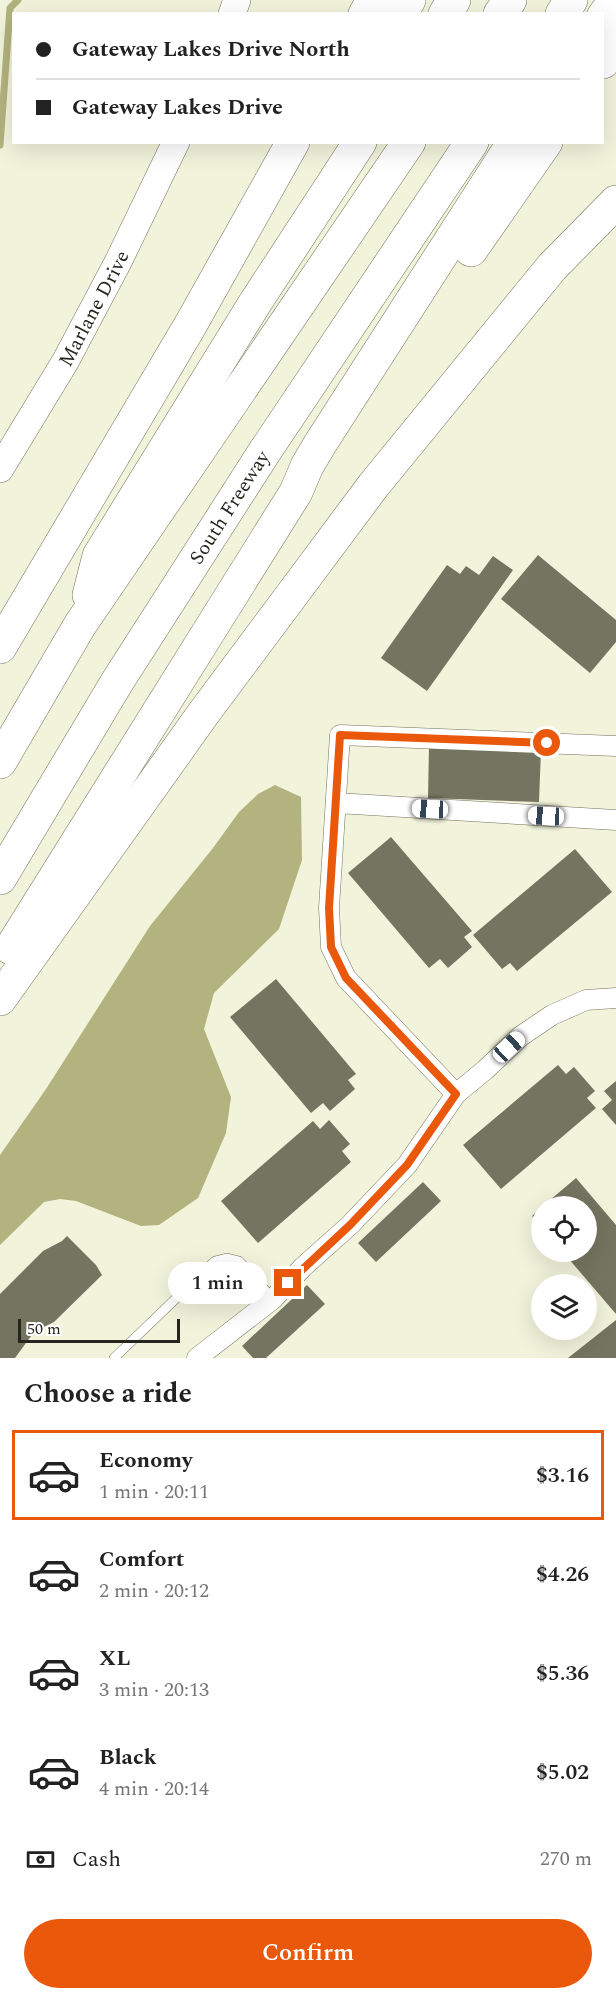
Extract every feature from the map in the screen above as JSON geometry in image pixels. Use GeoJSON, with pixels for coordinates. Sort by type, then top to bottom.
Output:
{"type":"FeatureCollection","features":[{"type":"Feature","properties":{"kind":"highway"},"geometry":{"type":"LineString","coordinates":[[604,16],[615,0]]}},
{"type":"Feature","properties":{"kind":"highway"},"geometry":{"type":"LineString","coordinates":[[604,61],[616,43]]}},
{"type":"Feature","properties":{"kind":"highway"},"geometry":{"type":"LineString","coordinates":[[0,647],[191,324],[292,144]]}},
{"type":"Feature","properties":{"kind":"highway"},"geometry":{"type":"LineString","coordinates":[[191,324],[313,144]]}},
{"type":"Feature","properties":{"kind":"highway"},"geometry":{"type":"LineString","coordinates":[[80,625],[99,556],[255,303],[359,144]]}},
{"type":"Feature","properties":{"kind":"highway"},"geometry":{"type":"LineString","coordinates":[[0,762],[80,625],[408,144]]}},
{"type":"Feature","properties":{"kind":"highway","name":"South Freeway"},"geometry":{"type":"LineString","coordinates":[[0,878],[117,682],[232,501],[471,144]]}},
{"type":"Feature","properties":{"kind":"highway"},"geometry":{"type":"LineString","coordinates":[[0,974],[15,942],[296,492],[320,444],[513,144]]}},
{"type":"Feature","properties":{"kind":"highway"},"geometry":{"type":"LineString","coordinates":[[296,492],[314,472],[545,144]]}},
{"type":"Feature","properties":{"kind":"highway"},"geometry":{"type":"LineString","coordinates":[[0,999],[203,714],[373,486],[552,267],[616,202]]}},
{"type":"Feature","properties":{"kind":"street","name":"Marlane Drive"},"geometry":{"type":"LineString","coordinates":[[0,469],[70,352],[118,261],[175,144]]}},
{"type":"Feature","properties":{"kind":"street"},"geometry":{"type":"LineString","coordinates":[[456,1094],[346,978],[331,947],[329,908],[340,735],[616,746]]}},
{"type":"Feature","properties":{"kind":"street"},"geometry":{"type":"LineString","coordinates":[[337,803],[616,820]]}},
{"type":"Feature","properties":{"kind":"street"},"geometry":{"type":"LineString","coordinates":[[197,1358],[273,1299],[303,1267],[350,1225],[407,1165],[456,1094],[521,1036],[552,1015],[586,1000],[616,998]]}},
{"type":"Feature","properties":{"kind":"lane"},"geometry":{"type":"LineString","coordinates":[[114,1358],[215,1261],[227,1258],[239,1261],[273,1299]]}},
{"type":"Feature","properties":{"kind":"shaded area"},"geometry":{"type":"Polygon","coordinates":[[[275,785],[301,797],[302,860],[279,929],[214,993],[204,1029],[231,1097],[226,1133],[198,1198],[159,1225],[141,1226],[76,1201],[60,1199],[44,1202],[0,1245],[0,1155],[46,1089],[150,926],[239,812],[258,794],[275,785]]]}},
{"type":"Feature","properties":{"kind":"building"},"geometry":{"type":"Polygon","coordinates":[[[538,555],[616,620],[616,642],[590,673],[501,599],[538,555]]]}},
{"type":"Feature","properties":{"kind":"building"},"geometry":{"type":"Polygon","coordinates":[[[493,556],[513,570],[427,691],[381,658],[447,565],[460,574],[466,566],[479,575],[493,556]]]}},
{"type":"Feature","properties":{"kind":"building"},"geometry":{"type":"Polygon","coordinates":[[[429,746],[541,750],[539,802],[428,798],[429,746]]]}},
{"type":"Feature","properties":{"kind":"building"},"geometry":{"type":"Polygon","coordinates":[[[391,837],[472,931],[464,937],[472,947],[448,968],[440,959],[429,968],[348,873],[391,837]]]}},
{"type":"Feature","properties":{"kind":"building"},"geometry":{"type":"Polygon","coordinates":[[[575,849],[612,892],[517,971],[510,963],[502,969],[473,935],[575,849]]]}},
{"type":"Feature","properties":{"kind":"building"},"geometry":{"type":"Polygon","coordinates":[[[276,979],[356,1074],[348,1080],[355,1089],[330,1111],[323,1103],[311,1113],[230,1017],[276,979]]]}},
{"type":"Feature","properties":{"kind":"building"},"geometry":{"type":"Polygon","coordinates":[[[558,1065],[566,1074],[574,1067],[595,1091],[587,1098],[596,1108],[501,1189],[463,1145],[558,1065]]]}},
{"type":"Feature","properties":{"kind":"building"},"geometry":{"type":"Polygon","coordinates":[[[616,1081],[616,1125],[602,1109],[612,1100],[604,1091],[616,1081]]]}},
{"type":"Feature","properties":{"kind":"building"},"geometry":{"type":"Polygon","coordinates":[[[329,1120],[350,1144],[342,1151],[351,1162],[258,1243],[221,1201],[313,1121],[320,1129],[329,1120]]]}},
{"type":"Feature","properties":{"kind":"building"},"geometry":{"type":"Polygon","coordinates":[[[576,1178],[591,1196],[555,1196],[576,1178]]]}},
{"type":"Feature","properties":{"kind":"building"},"geometry":{"type":"Polygon","coordinates":[[[423,1182],[441,1201],[376,1262],[358,1243],[423,1182]]]}},
{"type":"Feature","properties":{"kind":"building"},"geometry":{"type":"Polygon","coordinates":[[[597,1203],[616,1225],[616,1314],[597,1292],[597,1274],[582,1274],[571,1262],[597,1262],[597,1203]]]}},
{"type":"Feature","properties":{"kind":"building"},"geometry":{"type":"Polygon","coordinates":[[[67,1236],[96,1265],[102,1275],[54,1322],[34,1332],[15,1358],[0,1358],[0,1294],[43,1251],[67,1236]]]}},
{"type":"Feature","properties":{"kind":"building"},"geometry":{"type":"Polygon","coordinates":[[[307,1285],[325,1304],[266,1358],[253,1358],[242,1346],[307,1285]]]}},
{"type":"Feature","properties":{"kind":"building"},"geometry":{"type":"Polygon","coordinates":[[[616,1320],[616,1358],[568,1358],[591,1340],[597,1340],[597,1335],[616,1320]]]}},
{"type":"Feature","properties":{"kind":"waterway"},"geometry":{"type":"LineString","coordinates":[[0,145],[10,8],[18,0]]}},
{"type":"Feature","properties":{"kind":"route"},"geometry":{"type":"LineString","coordinates":[[288,1283],[350,1225],[407,1165],[456,1094],[346,978],[331,947],[329,908],[340,735],[547,743]]}}]}
